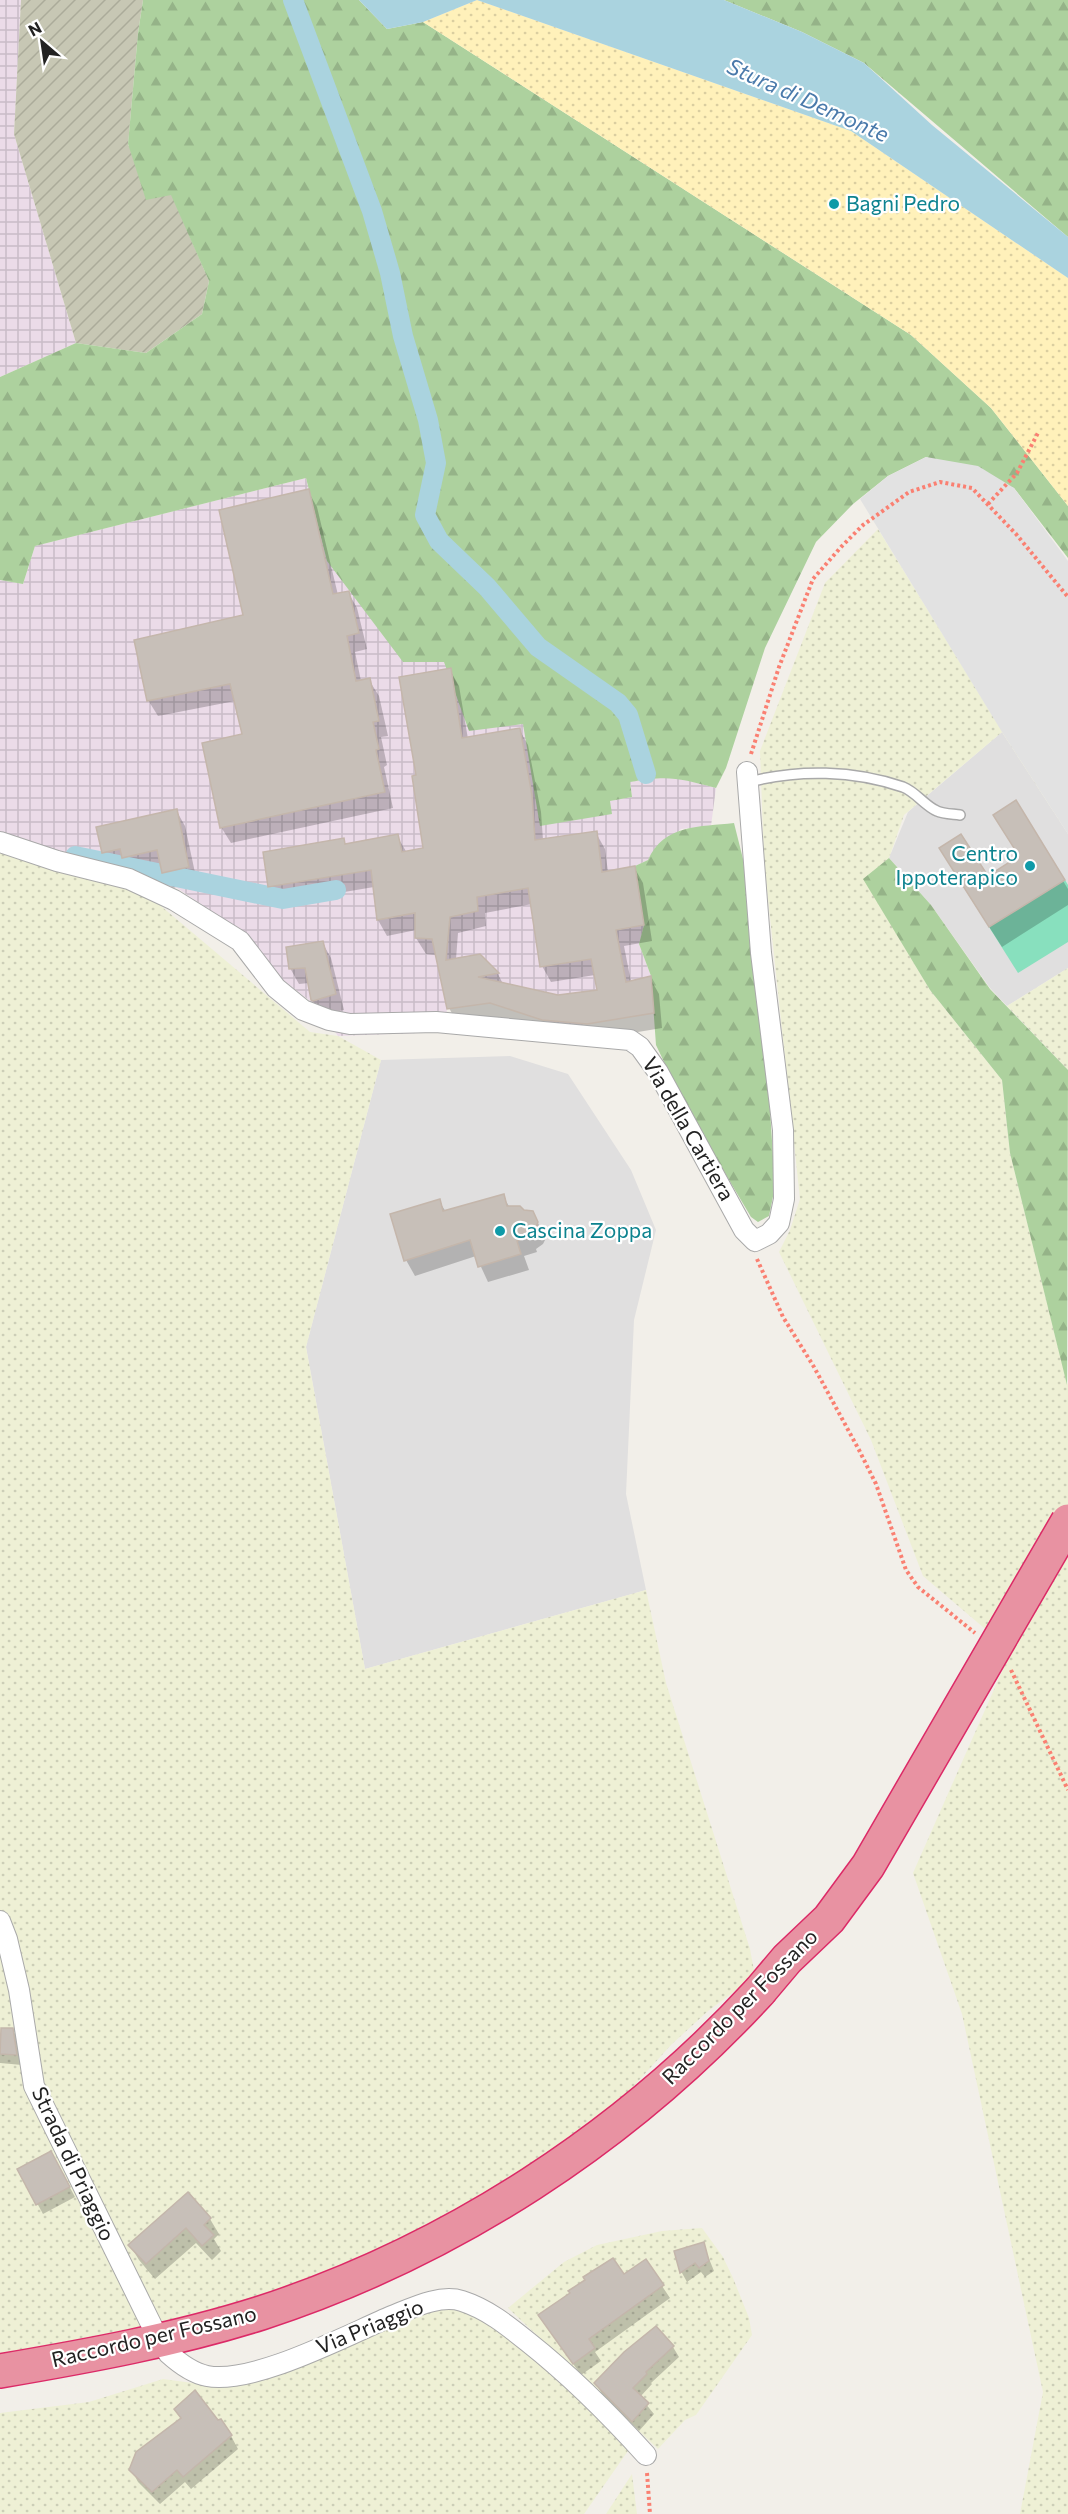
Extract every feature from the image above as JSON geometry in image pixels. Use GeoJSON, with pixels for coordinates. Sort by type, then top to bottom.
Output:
{"type":"FeatureCollection","features":[{"type":"Feature","properties":{"kind":"highway","name":"Raccordo per Fossano"},"geometry":{"type":"LineString","coordinates":[[0,2371],[148,2343],[224,2324],[330,2288],[404,2255],[500,2203],[587,2145],[630,2113],[733,2020],[787,1959],[828,1919],[868,1866],[1068,1521]]}},
{"type":"Feature","properties":{"kind":"street"},"geometry":{"type":"LineString","coordinates":[[748,778],[761,953],[783,1130],[784,1199],[779,1222],[769,1234],[755,1241]]}},
{"type":"Feature","properties":{"kind":"street","name":"Via della Cartiera"},"geometry":{"type":"LineString","coordinates":[[0,842],[57,861],[129,879],[174,900],[240,940],[276,988],[303,1010],[328,1020],[350,1024],[436,1022],[630,1040],[640,1047],[658,1072],[681,1110],[744,1230],[755,1241]]}},
{"type":"Feature","properties":{"kind":"street","name":"Strada di Priaggio"},"geometry":{"type":"LineString","coordinates":[[0,1921],[7,1939],[19,1990],[34,2086],[154,2330]]}},
{"type":"Feature","properties":{"kind":"street","name":"Via Priaggio"},"geometry":{"type":"LineString","coordinates":[[168,2353],[187,2368],[207,2376],[229,2376],[265,2370],[404,2311],[433,2301],[459,2300],[490,2313],[557,2365],[601,2406],[646,2455]]}},
{"type":"Feature","properties":{"kind":"lane"},"geometry":{"type":"LineString","coordinates":[[748,778],[815,772],[857,776],[905,788],[937,811],[960,815]]}},
{"type":"Feature","properties":{"kind":"path"},"geometry":{"type":"LineString","coordinates":[[988,504],[1017,473],[1039,431]]}},
{"type":"Feature","properties":{"kind":"path"},"geometry":{"type":"LineString","coordinates":[[748,778],[753,742],[813,579],[863,525],[909,492],[940,482],[972,488],[1016,534],[1068,597]]}},
{"type":"Feature","properties":{"kind":"path"},"geometry":{"type":"LineString","coordinates":[[755,1241],[757,1260],[783,1317],[814,1366],[876,1484],[906,1570],[918,1587],[976,1634]]}},
{"type":"Feature","properties":{"kind":"path"},"geometry":{"type":"LineString","coordinates":[[1009,1666],[1068,1790]]}},
{"type":"Feature","properties":{"kind":"path"},"geometry":{"type":"LineString","coordinates":[[646,2455],[650,2514]]}},
{"type":"Feature","properties":{"kind":"shaded area"},"geometry":{"type":"Polygon","coordinates":[[[0,0],[21,0],[14,134],[76,343],[0,377],[0,0]]]}},
{"type":"Feature","properties":{"kind":"shaded area"},"geometry":{"type":"Polygon","coordinates":[[[21,0],[143,0],[128,145],[172,195],[209,281],[202,314],[146,353],[76,343],[14,134],[21,0]]]}},
{"type":"Feature","properties":{"kind":"shaded area"},"geometry":{"type":"Polygon","coordinates":[[[926,457],[978,466],[1014,488],[1068,561],[1068,834],[1002,732],[860,499],[888,476],[926,457]]]}},
{"type":"Feature","properties":{"kind":"shaded area"},"geometry":{"type":"Polygon","coordinates":[[[306,478],[327,561],[444,662],[523,723],[611,814],[609,801],[632,797],[630,782],[676,777],[716,788],[711,826],[681,829],[648,860],[635,866],[644,925],[639,944],[651,976],[654,1013],[566,1027],[490,1003],[447,1009],[445,1032],[338,1036],[319,1008],[252,956],[230,924],[177,888],[0,846],[0,580],[23,584],[35,546],[306,478]]]}},
{"type":"Feature","properties":{"kind":"shaded area"},"geometry":{"type":"Polygon","coordinates":[[[878,529],[1068,834],[1002,732],[904,815],[889,858],[864,879],[930,990],[1002,1080],[1010,1153],[1068,1383],[1068,2514],[1020,2514],[1043,2392],[962,2014],[913,1873],[1011,1651],[923,1576],[871,1440],[779,1252],[790,1230],[800,1199],[764,861],[760,751],[825,583],[878,529]]]}},
{"type":"Feature","properties":{"kind":"shaded area"},"geometry":{"type":"Polygon","coordinates":[[[1002,732],[1068,834],[1068,968],[1007,1006],[990,988],[931,905],[889,858],[908,812],[1002,732]]]}},
{"type":"Feature","properties":{"kind":"shaded area"},"geometry":{"type":"Polygon","coordinates":[[[0,852],[129,879],[310,1032],[338,1036],[381,1060],[306,1347],[365,1669],[646,1590],[666,1683],[750,1949],[755,1976],[708,2011],[671,2045],[621,2100],[554,2151],[476,2201],[402,2240],[324,2275],[235,2306],[112,2337],[0,2355],[0,852]]]}},
{"type":"Feature","properties":{"kind":"shaded area"},"geometry":{"type":"Polygon","coordinates":[[[1068,968],[1068,1070],[1007,1006],[1068,968]]]}},
{"type":"Feature","properties":{"kind":"shaded area"},"geometry":{"type":"Polygon","coordinates":[[[510,1056],[568,1074],[631,1170],[656,1230],[634,1320],[626,1494],[646,1590],[365,1669],[306,1347],[381,1060],[510,1056]]]}},
{"type":"Feature","properties":{"kind":"shaded area"},"geometry":{"type":"Polygon","coordinates":[[[702,2228],[723,2257],[733,2278],[749,2318],[752,2335],[696,2415],[685,2420],[658,2449],[508,2308],[564,2262],[597,2245],[662,2231],[702,2228]]]}},
{"type":"Feature","properties":{"kind":"shaded area"},"geometry":{"type":"Polygon","coordinates":[[[429,2308],[467,2310],[542,2359],[630,2448],[584,2514],[0,2514],[0,2413],[89,2402],[163,2379],[200,2384],[429,2308]]]}},
{"type":"Feature","properties":{"kind":"shaded area"},"geometry":{"type":"Polygon","coordinates":[[[632,2474],[637,2514],[606,2514],[632,2474]]]}},
{"type":"Feature","properties":{"kind":"green space"},"geometry":{"type":"Polygon","coordinates":[[[143,0],[359,0],[387,29],[423,22],[911,335],[991,408],[1068,506],[1068,558],[1014,488],[926,457],[888,476],[853,504],[816,542],[765,648],[726,768],[716,788],[673,779],[630,782],[632,797],[610,801],[612,814],[540,826],[523,724],[469,731],[444,662],[403,662],[327,561],[306,478],[35,546],[23,584],[0,580],[0,377],[76,343],[146,353],[202,314],[209,281],[171,195],[146,200],[128,144],[143,0]]]}},
{"type":"Feature","properties":{"kind":"green space"},"geometry":{"type":"Polygon","coordinates":[[[724,0],[1068,0],[1068,237],[864,63],[802,32],[724,0]]]}},
{"type":"Feature","properties":{"kind":"green space"},"geometry":{"type":"Polygon","coordinates":[[[734,823],[743,859],[767,1064],[775,1187],[769,1216],[758,1222],[751,1217],[684,1104],[656,1045],[651,976],[639,944],[644,925],[635,866],[648,860],[655,848],[673,834],[696,827],[734,823]]]}},
{"type":"Feature","properties":{"kind":"green space"},"geometry":{"type":"Polygon","coordinates":[[[889,858],[931,905],[990,989],[1068,1070],[1067,1385],[1010,1153],[1002,1080],[930,990],[863,879],[889,858]]]}},
{"type":"Feature","properties":{"kind":"green space"},"geometry":{"type":"Polygon","coordinates":[[[1065,880],[1068,885],[1068,942],[1018,973],[989,927],[1065,880]]]}},
{"type":"Feature","properties":{"kind":"sand","name":"Bagni Pedro"},"geometry":{"type":"Polygon","coordinates":[[[477,0],[851,131],[1068,278],[1068,506],[991,408],[911,335],[423,22],[477,0]]]}},
{"type":"Feature","properties":{"kind":"water"},"geometry":{"type":"Polygon","coordinates":[[[359,0],[477,0],[423,22],[387,29],[359,0]]]}},
{"type":"Feature","properties":{"kind":"water","name":"Stura di Demonte"},"geometry":{"type":"Polygon","coordinates":[[[477,0],[724,0],[802,32],[864,63],[932,125],[1068,237],[1068,278],[851,131],[477,0]]]}},
{"type":"Feature","properties":{"kind":"building"},"geometry":{"type":"Polygon","coordinates":[[[309,489],[333,594],[349,591],[359,633],[347,636],[356,681],[370,678],[379,721],[373,722],[379,749],[376,750],[385,792],[220,828],[202,743],[242,734],[230,684],[147,701],[134,640],[243,615],[219,510],[309,489]]]}},
{"type":"Feature","properties":{"kind":"building"},"geometry":{"type":"Polygon","coordinates":[[[451,668],[462,738],[520,728],[532,795],[535,840],[597,831],[602,872],[635,866],[644,925],[616,930],[626,982],[651,976],[654,1013],[587,1024],[542,1020],[490,1003],[447,1009],[432,939],[415,938],[415,913],[377,920],[371,870],[268,887],[263,852],[344,838],[345,844],[398,834],[402,852],[423,848],[412,776],[416,775],[399,677],[451,668]],[[528,888],[477,897],[478,911],[450,917],[446,960],[480,954],[499,973],[478,977],[558,995],[597,990],[591,959],[540,967],[528,888]]]}},
{"type":"Feature","properties":{"kind":"building","name":"Centro Ippoterapico"},"geometry":{"type":"Polygon","coordinates":[[[1016,800],[1065,880],[989,927],[939,848],[961,834],[988,876],[1019,856],[993,815],[1016,800]]]}},
{"type":"Feature","properties":{"kind":"building"},"geometry":{"type":"Polygon","coordinates":[[[177,809],[189,867],[162,873],[157,850],[122,858],[120,849],[102,853],[96,827],[177,809]]]}},
{"type":"Feature","properties":{"kind":"building"},"geometry":{"type":"Polygon","coordinates":[[[323,941],[336,994],[313,1001],[305,968],[289,969],[286,947],[323,941]]]}},
{"type":"Feature","properties":{"kind":"building"},"geometry":{"type":"Polygon","coordinates":[[[504,1194],[507,1206],[520,1206],[524,1210],[533,1211],[538,1222],[535,1229],[528,1233],[529,1236],[517,1241],[521,1254],[478,1267],[470,1240],[404,1261],[390,1214],[440,1199],[443,1211],[504,1194]]]}},
{"type":"Feature","properties":{"kind":"building"},"geometry":{"type":"Polygon","coordinates":[[[1,2028],[13,2028],[17,2055],[0,2054],[1,2028]]]}},
{"type":"Feature","properties":{"kind":"building"},"geometry":{"type":"Polygon","coordinates":[[[51,2151],[70,2187],[36,2205],[17,2169],[51,2151]]]}},
{"type":"Feature","properties":{"kind":"building"},"geometry":{"type":"Polygon","coordinates":[[[188,2192],[211,2218],[204,2225],[214,2235],[202,2246],[186,2228],[146,2264],[128,2245],[188,2192]]]}},
{"type":"Feature","properties":{"kind":"building"},"geometry":{"type":"Polygon","coordinates":[[[704,2242],[709,2261],[699,2268],[695,2263],[680,2273],[674,2251],[704,2242]]]}},
{"type":"Feature","properties":{"kind":"building"},"geometry":{"type":"Polygon","coordinates":[[[613,2258],[624,2274],[646,2259],[664,2285],[589,2339],[595,2348],[573,2364],[538,2315],[570,2293],[568,2291],[585,2280],[583,2277],[613,2258]]]}},
{"type":"Feature","properties":{"kind":"building"},"geometry":{"type":"Polygon","coordinates":[[[656,2326],[674,2346],[646,2372],[647,2374],[633,2388],[649,2403],[632,2422],[594,2383],[624,2352],[656,2326]]]}},
{"type":"Feature","properties":{"kind":"building"},"geometry":{"type":"Polygon","coordinates":[[[195,2390],[232,2435],[183,2477],[177,2470],[152,2492],[129,2470],[136,2452],[181,2418],[174,2409],[195,2390]]]}},
{"type":"Feature","properties":{"kind":"waterway"},"geometry":{"type":"LineString","coordinates":[[293,0],[372,211],[390,273],[403,336],[428,420],[436,463],[425,515],[439,541],[487,587],[538,647],[618,703],[628,715],[646,774]]}},
{"type":"Feature","properties":{"kind":"waterway"},"geometry":{"type":"LineString","coordinates":[[75,856],[283,899],[336,890]]}},
{"type":"Feature","properties":{"kind":"place","name":"Bagni Pedro"},"geometry":{"type":"Point","coordinates":[834,204]}},
{"type":"Feature","properties":{"kind":"place","name":"Centro Ippoterapico"},"geometry":{"type":"Point","coordinates":[1030,866]}},
{"type":"Feature","properties":{"kind":"place","name":"Cascina Zoppa"},"geometry":{"type":"Point","coordinates":[500,1231]}}]}
